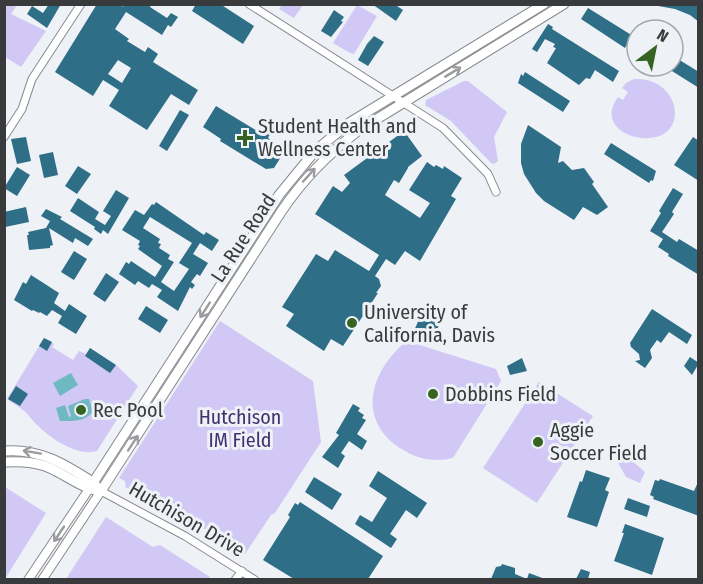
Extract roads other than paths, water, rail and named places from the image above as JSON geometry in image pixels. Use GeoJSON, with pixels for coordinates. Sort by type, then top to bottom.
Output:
{"type":"FeatureCollection","features":[{"type":"Feature","properties":{"kind":"main road","name":"La Rue Road"},"geometry":{"type":"LineString","coordinates":[[92,486],[290,180],[331,137],[349,123],[544,4]]}},
{"type":"Feature","properties":{"kind":"main road","name":"La Rue Road"},"geometry":{"type":"LineString","coordinates":[[101,491],[298,188],[312,171],[359,130],[564,4]]}},
{"type":"Feature","properties":{"kind":"main road","name":"Hutchison Drive"},"geometry":{"type":"LineString","coordinates":[[4,451],[25,451],[50,457],[101,491]]}},
{"type":"Feature","properties":{"kind":"main road","name":"Hutchison Drive"},"geometry":{"type":"LineString","coordinates":[[4,462],[20,461],[44,466],[92,486]]}},
{"type":"Feature","properties":{"kind":"street"},"geometry":{"type":"LineString","coordinates":[[4,137],[19,115],[32,79],[81,4]]}},
{"type":"Feature","properties":{"kind":"street"},"geometry":{"type":"LineString","coordinates":[[249,4],[448,132],[488,174],[496,192]]}},
{"type":"Feature","properties":{"kind":"street","name":"La Rue Road"},"geometry":{"type":"LineString","coordinates":[[28,579],[92,486]]}},
{"type":"Feature","properties":{"kind":"street","name":"La Rue Road"},"geometry":{"type":"LineString","coordinates":[[42,579],[101,491]]}},
{"type":"Feature","properties":{"kind":"street","name":"Hutchison Drive"},"geometry":{"type":"LineString","coordinates":[[101,491],[185,536],[255,579]]}},
{"type":"Feature","properties":{"kind":"street"},"geometry":{"type":"LineString","coordinates":[[235,579],[242,571]]}},
{"type":"Feature","properties":{"kind":"water"},"geometry":{"type":"Polygon","coordinates":[[[71,373],[78,385],[60,396],[53,383],[71,373]]]}},
{"type":"Feature","properties":{"kind":"water","name":"Rec Pool"},"geometry":{"type":"Polygon","coordinates":[[[89,399],[93,412],[82,419],[60,421],[56,408],[65,405],[69,417],[71,416],[68,406],[89,399]]]}},
{"type":"Feature","properties":{"kind":"place","name":"Student Health and Wellness Center"},"geometry":{"type":"Point","coordinates":[245,138]}},
{"type":"Feature","properties":{"kind":"place","name":"University of California, Davis"},"geometry":{"type":"Point","coordinates":[352,323]}},
{"type":"Feature","properties":{"kind":"place","name":"Dobbins Field"},"geometry":{"type":"Point","coordinates":[433,394]}},
{"type":"Feature","properties":{"kind":"place","name":"Rec Pool"},"geometry":{"type":"Point","coordinates":[81,410]}},
{"type":"Feature","properties":{"kind":"place","name":"Aggie Soccer Field"},"geometry":{"type":"Point","coordinates":[538,442]}},
{"type":"Feature","properties":{"kind":"park label","name":"Hutchison IM Field"},"geometry":{"type":"Point","coordinates":[240,428]}}]}
